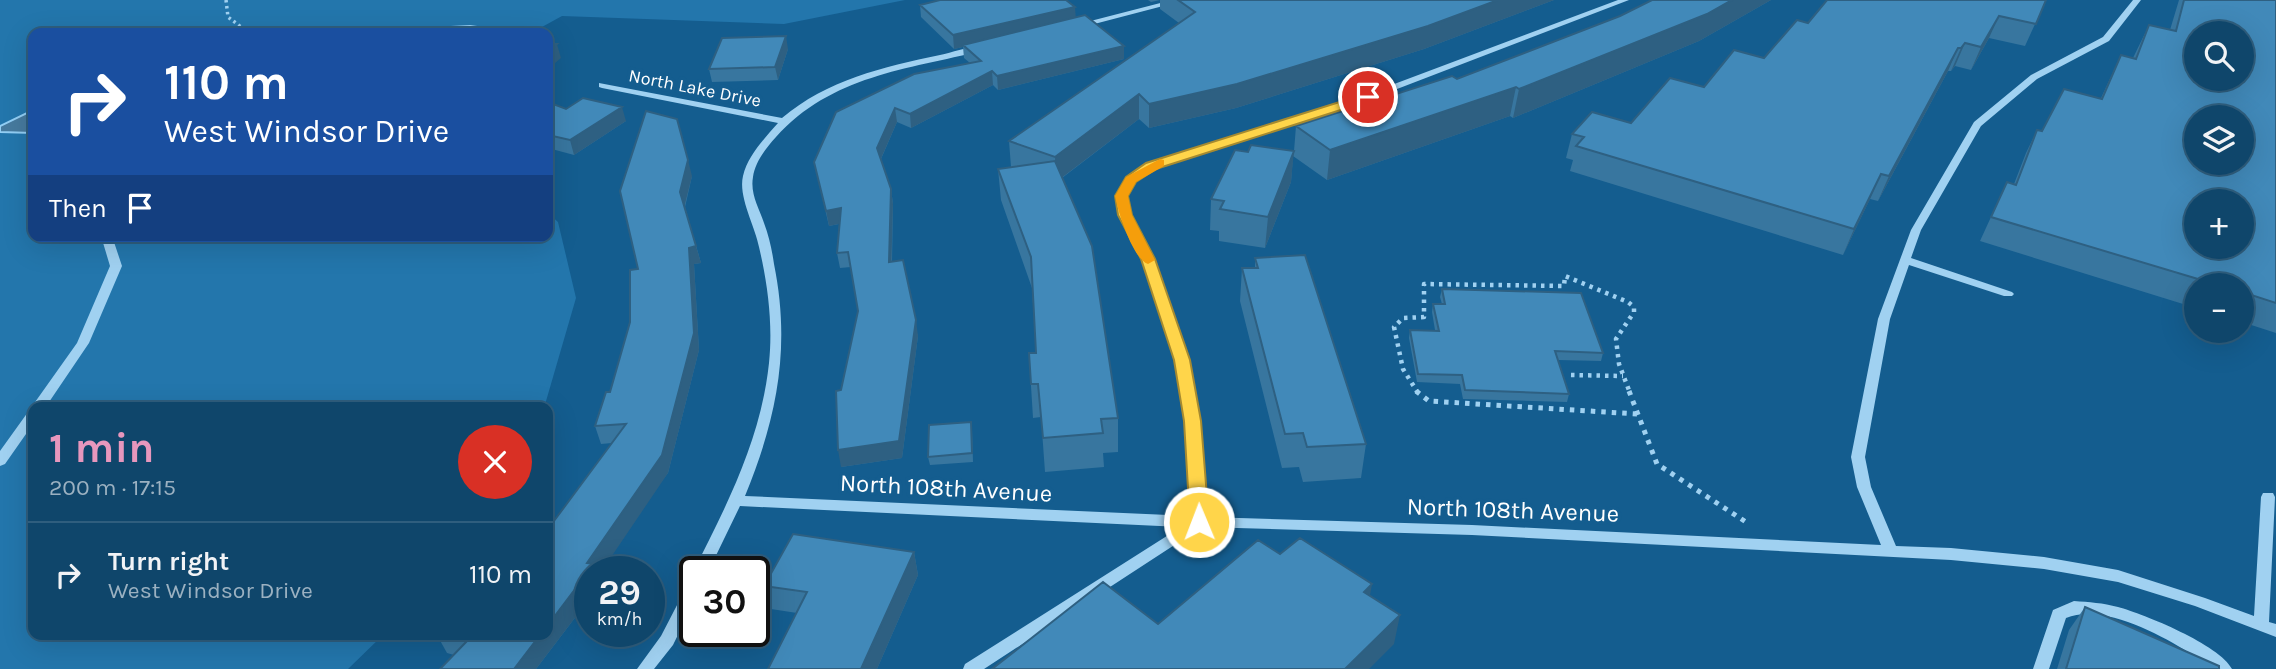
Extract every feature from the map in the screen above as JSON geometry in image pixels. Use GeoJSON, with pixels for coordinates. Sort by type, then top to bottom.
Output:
{"type":"FeatureCollection","features":[{"type":"Feature","properties":{"kind":"street"},"geometry":{"type":"LineString","coordinates":[[1072,27],[1182,0]]}},
{"type":"Feature","properties":{"kind":"street"},"geometry":{"type":"LineString","coordinates":[[971,669],[1199,522],[1193,421],[1182,360],[1148,259],[1125,215],[1121,196],[1130,180],[1161,162],[1368,97],[1625,0]]}},
{"type":"Feature","properties":{"kind":"street"},"geometry":{"type":"LineString","coordinates":[[1890,549],[1864,487],[1858,457],[1884,319],[1916,230],[1977,124],[2035,77],[2106,40],[2137,0]]}},
{"type":"Feature","properties":{"kind":"street"},"geometry":{"type":"LineString","coordinates":[[709,556],[737,501],[764,433],[775,362],[774,302],[762,232],[747,185],[755,156],[781,121],[842,83],[893,67],[992,46]]}},
{"type":"Feature","properties":{"kind":"street","name":"North Lake Drive"},"geometry":{"type":"LineString","coordinates":[[601,85],[781,121]]}},
{"type":"Feature","properties":{"kind":"street"},"geometry":{"type":"LineString","coordinates":[[42,402],[83,343],[116,266],[108,242]]}},
{"type":"Feature","properties":{"kind":"street"},"geometry":{"type":"LineString","coordinates":[[1905,260],[2008,294]]}},
{"type":"Feature","properties":{"kind":"street"},"geometry":{"type":"LineString","coordinates":[[0,461],[28,422]]}},
{"type":"Feature","properties":{"kind":"street"},"geometry":{"type":"LineString","coordinates":[[2267,497],[2269,628]]}},
{"type":"Feature","properties":{"kind":"street","name":"North 108th Avenue"},"geometry":{"type":"LineString","coordinates":[[737,501],[1890,549],[2021,560],[2118,576],[2269,628]]}},
{"type":"Feature","properties":{"kind":"street"},"geometry":{"type":"LineString","coordinates":[[2041,669],[2059,614],[2065,608],[2079,607],[2102,610],[2165,631],[2188,642],[2224,669]]}},
{"type":"Feature","properties":{"kind":"street"},"geometry":{"type":"LineString","coordinates":[[645,669],[667,640],[679,616]]}},
{"type":"Feature","properties":{"kind":"path"},"geometry":{"type":"LineString","coordinates":[[226,0],[226,16],[240,28]]}},
{"type":"Feature","properties":{"kind":"path"},"geometry":{"type":"LineString","coordinates":[[1637,414],[1429,401],[1411,388],[1405,377],[1395,327],[1403,318],[1424,317],[1423,284],[1432,282],[1564,286],[1565,276],[1634,307],[1634,312],[1616,340],[1623,376],[1657,464],[1747,522]]}},
{"type":"Feature","properties":{"kind":"path"},"geometry":{"type":"LineString","coordinates":[[1572,375],[1623,376]]}},
{"type":"Feature","properties":{"kind":"shaded area"},"geometry":{"type":"Polygon","coordinates":[[[0,0],[905,0],[784,24],[562,16],[540,28],[28,28],[28,242],[553,242],[553,218],[558,222],[576,298],[546,402],[28,402],[28,640],[378,640],[348,669],[0,669],[0,0]]]}},
{"type":"Feature","properties":{"kind":"shaded area"},"geometry":{"type":"Polygon","coordinates":[[[470,26],[484,28],[431,28],[470,26]]]}},
{"type":"Feature","properties":{"kind":"shaded area"},"geometry":{"type":"Polygon","coordinates":[[[28,112],[28,133],[0,132],[0,126],[28,112]]]}},
{"type":"Feature","properties":{"kind":"building"},"geometry":{"type":"Polygon","coordinates":[[[940,0],[1066,0],[1075,7],[953,35],[920,5],[940,0]]]}},
{"type":"Feature","properties":{"kind":"building"},"geometry":{"type":"Polygon","coordinates":[[[1178,0],[1498,0],[1428,26],[1237,84],[1149,104],[1139,94],[1055,157],[1009,141],[1195,12],[1178,0]]]}},
{"type":"Feature","properties":{"kind":"building"},"geometry":{"type":"Polygon","coordinates":[[[1652,0],[1732,0],[1707,14],[1519,89],[1516,87],[1330,150],[1296,126],[1452,76],[1457,79],[1620,16],[1652,0]]]}},
{"type":"Feature","properties":{"kind":"building"},"geometry":{"type":"Polygon","coordinates":[[[1827,0],[2046,0],[2036,24],[1999,16],[1981,47],[1965,43],[1958,48],[1889,176],[1881,174],[1854,229],[1576,146],[1584,137],[1572,134],[1592,112],[1631,123],[1670,78],[1704,87],[1734,50],[1764,58],[1797,20],[1808,23],[1827,0]]]}},
{"type":"Feature","properties":{"kind":"building"},"geometry":{"type":"Polygon","coordinates":[[[2184,0],[2276,0],[2276,303],[2254,296],[2254,273],[2184,275],[1991,217],[2007,182],[2016,185],[2037,130],[2042,131],[2064,89],[2102,99],[2121,55],[2136,59],[2149,25],[2176,31],[2184,0]]]}},
{"type":"Feature","properties":{"kind":"building"},"geometry":{"type":"Polygon","coordinates":[[[1085,15],[1124,46],[997,76],[992,71],[910,114],[895,108],[877,148],[891,189],[889,262],[903,260],[916,320],[899,441],[838,450],[836,391],[841,390],[858,311],[848,252],[837,253],[841,208],[826,211],[814,162],[836,112],[914,74],[981,61],[963,45],[1085,15]]]}},
{"type":"Feature","properties":{"kind":"building"},"geometry":{"type":"Polygon","coordinates":[[[786,36],[775,67],[709,69],[722,38],[786,36]]]}},
{"type":"Feature","properties":{"kind":"building"},"geometry":{"type":"Polygon","coordinates":[[[583,98],[622,107],[570,140],[553,136],[553,104],[566,109],[583,98]]]}},
{"type":"Feature","properties":{"kind":"building"},"geometry":{"type":"Polygon","coordinates":[[[646,111],[677,119],[688,160],[680,192],[696,246],[689,248],[694,333],[662,455],[592,556],[574,556],[574,591],[553,618],[553,522],[626,424],[595,426],[606,392],[610,392],[630,322],[630,270],[638,269],[620,191],[646,111]]]}},
{"type":"Feature","properties":{"kind":"building"},"geometry":{"type":"Polygon","coordinates":[[[1251,145],[1294,151],[1268,217],[1220,209],[1224,201],[1211,199],[1235,150],[1248,152],[1251,145]]]}},
{"type":"Feature","properties":{"kind":"building"},"geometry":{"type":"Polygon","coordinates":[[[1055,161],[1092,246],[1118,418],[1101,419],[1103,433],[1043,438],[1038,384],[1031,384],[1029,353],[1036,353],[1031,257],[998,169],[1055,161]]]}},
{"type":"Feature","properties":{"kind":"building"},"geometry":{"type":"Polygon","coordinates":[[[1305,255],[1366,444],[1307,447],[1303,433],[1285,434],[1242,268],[1258,268],[1255,258],[1305,255]]]}},
{"type":"Feature","properties":{"kind":"building"},"geometry":{"type":"Polygon","coordinates":[[[1442,289],[1581,293],[1603,353],[1555,351],[1569,394],[1465,390],[1462,375],[1418,374],[1410,330],[1439,331],[1433,304],[1445,304],[1442,289]]]}},
{"type":"Feature","properties":{"kind":"building"},"geometry":{"type":"Polygon","coordinates":[[[971,422],[972,453],[928,457],[929,425],[971,422]]]}},
{"type":"Feature","properties":{"kind":"building"},"geometry":{"type":"Polygon","coordinates":[[[793,534],[914,552],[861,669],[768,669],[807,592],[770,587],[770,575],[793,534]]]}},
{"type":"Feature","properties":{"kind":"building"},"geometry":{"type":"Polygon","coordinates":[[[1300,538],[1372,584],[1364,592],[1400,615],[1345,669],[992,669],[1103,582],[1158,624],[1258,540],[1280,554],[1300,538]]]}},
{"type":"Feature","properties":{"kind":"building"},"geometry":{"type":"Polygon","coordinates":[[[2085,607],[2219,666],[2219,669],[2066,669],[2085,607]]]}},
{"type":"Feature","properties":{"kind":"building"},"geometry":{"type":"Polygon","coordinates":[[[462,640],[536,640],[514,669],[440,669],[467,641],[462,640]]]}},
{"type":"Feature","properties":{"kind":"slow traffic"},"geometry":{"type":"LineString","coordinates":[[1148,260],[1125,215],[1121,196],[1130,180],[1160,163]]}},
{"type":"Feature","properties":{"kind":"route"},"geometry":{"type":"LineString","coordinates":[[1199,522],[1193,421],[1182,360],[1148,259],[1125,215],[1121,196],[1130,180],[1151,166],[1368,97]]}}]}
